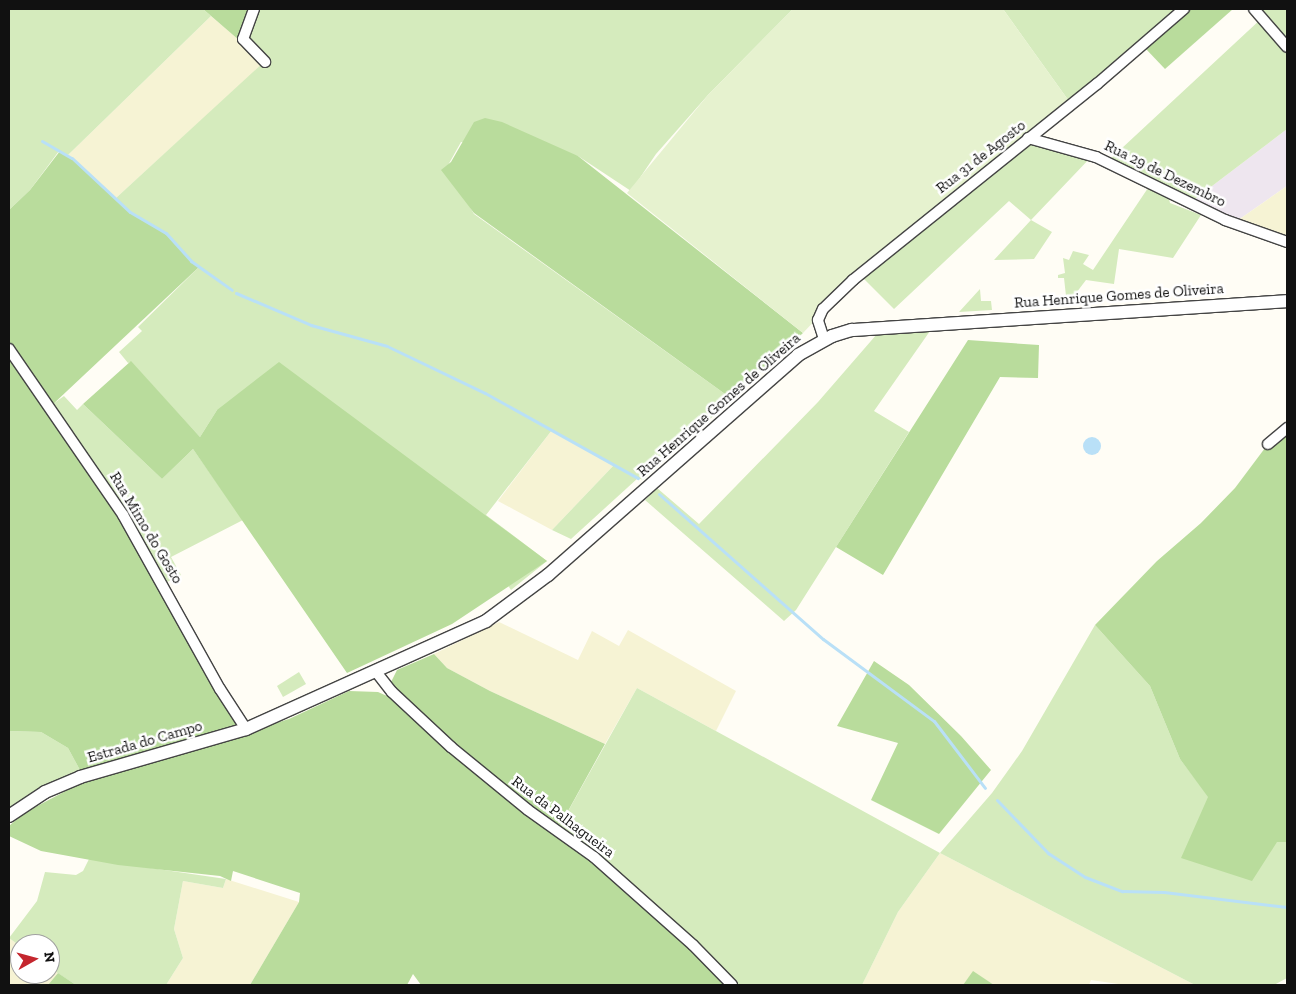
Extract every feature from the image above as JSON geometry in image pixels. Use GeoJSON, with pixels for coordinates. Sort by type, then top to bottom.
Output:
{"type":"FeatureCollection","features":[{"type":"Feature","properties":{"kind":"street"},"geometry":{"type":"LineString","coordinates":[[254,9],[243,39],[247,47],[265,62]]}},
{"type":"Feature","properties":{"kind":"street","name":"Rua 31 de Agosto"},"geometry":{"type":"LineString","coordinates":[[824,339],[818,320],[823,309],[859,275],[1184,9]]}},
{"type":"Feature","properties":{"kind":"street"},"geometry":{"type":"LineString","coordinates":[[1254,9],[1287,47]]}},
{"type":"Feature","properties":{"kind":"street","name":"Rua 29 de Dezembro"},"geometry":{"type":"LineString","coordinates":[[1028,138],[1096,157],[1225,220],[1287,242]]}},
{"type":"Feature","properties":{"kind":"street","name":"Rua Henrique Gomes de Oliveira"},"geometry":{"type":"LineString","coordinates":[[296,709],[486,621],[522,596],[783,368],[824,339],[859,330],[1287,301]]}},
{"type":"Feature","properties":{"kind":"street","name":"Rua Mimo do Gosto"},"geometry":{"type":"LineString","coordinates":[[9,349],[124,515],[220,689],[246,729]]}},
{"type":"Feature","properties":{"kind":"street"},"geometry":{"type":"LineString","coordinates":[[1268,444],[1287,428]]}},
{"type":"Feature","properties":{"kind":"street","name":"Rua da Palhagueira"},"geometry":{"type":"LineString","coordinates":[[377,673],[392,692],[451,747],[528,810],[594,857],[693,945],[732,985]]}},
{"type":"Feature","properties":{"kind":"street","name":"Estrada do Campo"},"geometry":{"type":"LineString","coordinates":[[9,816],[45,792],[80,778],[246,729],[296,709]]}},
{"type":"Feature","properties":{"kind":"shaded area"},"geometry":{"type":"Polygon","coordinates":[[[211,16],[265,62],[116,198],[68,155],[211,16]]]}},
{"type":"Feature","properties":{"kind":"shaded area"},"geometry":{"type":"Polygon","coordinates":[[[1287,129],[1287,186],[1234,223],[1191,202],[1287,129]]]}},
{"type":"Feature","properties":{"kind":"shaded area"},"geometry":{"type":"Polygon","coordinates":[[[1287,186],[1287,242],[1234,223],[1287,186]]]}},
{"type":"Feature","properties":{"kind":"shaded area"},"geometry":{"type":"Polygon","coordinates":[[[552,430],[614,465],[552,530],[498,501],[552,430]]]}},
{"type":"Feature","properties":{"kind":"shaded area"},"geometry":{"type":"Polygon","coordinates":[[[499,622],[578,660],[592,631],[619,646],[628,630],[736,691],[716,731],[637,688],[605,744],[490,691],[447,668],[434,654],[499,622]]]}},
{"type":"Feature","properties":{"kind":"shaded area"},"geometry":{"type":"Polygon","coordinates":[[[940,853],[1195,985],[1125,985],[1091,980],[1089,985],[994,985],[973,972],[963,985],[862,985],[898,912],[940,853]]]}},
{"type":"Feature","properties":{"kind":"shaded area"},"geometry":{"type":"Polygon","coordinates":[[[226,879],[299,902],[250,985],[166,985],[183,958],[174,929],[183,881],[223,888],[226,879]]]}},
{"type":"Feature","properties":{"kind":"shaded area"},"geometry":{"type":"Polygon","coordinates":[[[9,938],[10,984],[49,984],[9,985],[9,938]]]}},
{"type":"Feature","properties":{"kind":"green space"},"geometry":{"type":"Polygon","coordinates":[[[9,9],[203,9],[211,16],[68,155],[59,151],[30,190],[9,210],[9,9]]]}},
{"type":"Feature","properties":{"kind":"green space"},"geometry":{"type":"Polygon","coordinates":[[[203,9],[254,9],[244,32],[247,47],[203,9]]]}},
{"type":"Feature","properties":{"kind":"green space"},"geometry":{"type":"Polygon","coordinates":[[[254,9],[793,9],[708,95],[656,154],[631,191],[578,156],[461,142],[447,167],[474,214],[732,399],[643,480],[638,478],[571,539],[552,530],[614,465],[552,430],[486,515],[547,561],[511,590],[507,584],[217,410],[200,437],[131,362],[128,363],[119,352],[142,331],[138,327],[199,267],[166,233],[130,212],[116,198],[264,62],[243,39],[254,9]]]}},
{"type":"Feature","properties":{"kind":"green space"},"geometry":{"type":"Polygon","coordinates":[[[793,9],[1003,9],[1071,104],[853,280],[803,333],[627,193],[708,95],[793,9]]]}},
{"type":"Feature","properties":{"kind":"green space"},"geometry":{"type":"Polygon","coordinates":[[[1003,9],[1185,9],[1071,104],[1003,9]]]}},
{"type":"Feature","properties":{"kind":"green space"},"geometry":{"type":"Polygon","coordinates":[[[1191,9],[1233,9],[1165,69],[1145,48],[1191,9]]]}},
{"type":"Feature","properties":{"kind":"green space"},"geometry":{"type":"Polygon","coordinates":[[[1254,9],[1287,9],[1287,129],[1191,202],[1107,162],[1262,18],[1254,9]]]}},
{"type":"Feature","properties":{"kind":"green space"},"geometry":{"type":"Polygon","coordinates":[[[485,118],[502,122],[578,156],[803,333],[732,399],[474,213],[441,170],[451,162],[474,122],[485,118]]]}},
{"type":"Feature","properties":{"kind":"green space"},"geometry":{"type":"Polygon","coordinates":[[[1028,138],[1092,156],[1031,220],[1009,201],[894,309],[862,277],[1028,138]]]}},
{"type":"Feature","properties":{"kind":"green space"},"geometry":{"type":"Polygon","coordinates":[[[60,151],[72,158],[130,212],[166,233],[199,267],[50,407],[75,442],[245,725],[81,772],[68,748],[41,732],[9,731],[9,210],[30,190],[60,151]]]}},
{"type":"Feature","properties":{"kind":"green space"},"geometry":{"type":"Polygon","coordinates":[[[1148,188],[1169,199],[1170,203],[1201,215],[1173,258],[1119,249],[1114,284],[1086,280],[1067,305],[1053,306],[1053,297],[1066,296],[1064,278],[1058,278],[1058,275],[1065,273],[1063,258],[1069,260],[1073,251],[1089,255],[1083,264],[1093,270],[1148,188]]]}},
{"type":"Feature","properties":{"kind":"green space"},"geometry":{"type":"Polygon","coordinates":[[[1031,220],[1052,232],[1034,259],[994,260],[1031,220]]]}},
{"type":"Feature","properties":{"kind":"green space"},"geometry":{"type":"Polygon","coordinates":[[[980,289],[981,301],[991,301],[992,310],[959,312],[980,289]]]}},
{"type":"Feature","properties":{"kind":"green space"},"geometry":{"type":"Polygon","coordinates":[[[930,331],[874,411],[909,432],[796,610],[784,621],[645,500],[657,488],[699,524],[818,402],[877,334],[930,331]]]}},
{"type":"Feature","properties":{"kind":"green space"},"geometry":{"type":"Polygon","coordinates":[[[968,340],[1039,345],[1038,378],[1000,377],[883,575],[836,547],[968,340]]]}},
{"type":"Feature","properties":{"kind":"green space"},"geometry":{"type":"Polygon","coordinates":[[[131,361],[200,437],[217,410],[279,362],[547,561],[452,624],[347,673],[193,449],[162,479],[83,404],[131,361]]]}},
{"type":"Feature","properties":{"kind":"green space"},"geometry":{"type":"Polygon","coordinates":[[[64,396],[77,410],[83,404],[162,479],[193,449],[243,520],[171,557],[181,575],[163,584],[50,406],[64,396]]]}},
{"type":"Feature","properties":{"kind":"green space"},"geometry":{"type":"Polygon","coordinates":[[[1287,428],[1287,842],[1277,842],[1252,881],[1181,858],[1208,797],[1180,759],[1150,686],[1095,625],[1157,561],[1201,523],[1235,488],[1268,444],[1287,428]]]}},
{"type":"Feature","properties":{"kind":"green space"},"geometry":{"type":"Polygon","coordinates":[[[1095,625],[1150,686],[1180,759],[1209,797],[1277,842],[1287,842],[1287,978],[1274,985],[1195,985],[940,853],[992,793],[1022,751],[1095,625]]]}},
{"type":"Feature","properties":{"kind":"green space"},"geometry":{"type":"Polygon","coordinates":[[[434,654],[447,668],[490,691],[605,744],[557,831],[538,818],[693,945],[732,985],[421,985],[413,974],[407,985],[250,985],[299,902],[300,893],[233,871],[231,881],[220,876],[118,865],[41,851],[9,836],[9,826],[24,813],[79,784],[289,719],[349,691],[378,692],[387,696],[395,690],[391,682],[397,670],[434,654]]]}},
{"type":"Feature","properties":{"kind":"green space"},"geometry":{"type":"Polygon","coordinates":[[[874,661],[909,685],[961,736],[991,770],[939,834],[871,800],[898,743],[837,726],[874,661]]]}},
{"type":"Feature","properties":{"kind":"green space"},"geometry":{"type":"Polygon","coordinates":[[[299,672],[306,684],[283,697],[277,686],[299,672]]]}},
{"type":"Feature","properties":{"kind":"green space"},"geometry":{"type":"Polygon","coordinates":[[[637,688],[940,853],[898,912],[862,985],[732,985],[557,831],[637,688]]]}},
{"type":"Feature","properties":{"kind":"green space"},"geometry":{"type":"Polygon","coordinates":[[[9,731],[41,732],[68,748],[81,772],[9,811],[9,731]]]}},
{"type":"Feature","properties":{"kind":"green space"},"geometry":{"type":"Polygon","coordinates":[[[89,859],[226,879],[223,888],[183,881],[174,929],[183,958],[166,985],[76,985],[60,975],[60,934],[12,934],[37,901],[45,872],[76,875],[83,871],[89,859]]]}},
{"type":"Feature","properties":{"kind":"green space"},"geometry":{"type":"Polygon","coordinates":[[[973,971],[994,985],[963,985],[973,971]]]}},
{"type":"Feature","properties":{"kind":"green space"},"geometry":{"type":"Polygon","coordinates":[[[60,974],[76,985],[48,985],[60,984],[60,974]]]}},
{"type":"Feature","properties":{"kind":"water"},"geometry":{"type":"Polygon","coordinates":[[[1092,437],[1098,440],[1101,446],[1098,452],[1092,455],[1086,452],[1083,446],[1086,440],[1092,437]]]}},
{"type":"Feature","properties":{"kind":"waterway"},"geometry":{"type":"LineString","coordinates":[[42,141],[72,158],[130,212],[166,233],[191,261],[232,290]]}},
{"type":"Feature","properties":{"kind":"waterway"},"geometry":{"type":"LineString","coordinates":[[236,293],[311,325],[387,346]]}},
{"type":"Feature","properties":{"kind":"waterway"},"geometry":{"type":"LineString","coordinates":[[389,347],[485,393],[638,478]]}},
{"type":"Feature","properties":{"kind":"waterway"},"geometry":{"type":"LineString","coordinates":[[659,494],[823,639],[934,721],[985,788]]}},
{"type":"Feature","properties":{"kind":"waterway"},"geometry":{"type":"LineString","coordinates":[[997,800],[1048,853],[1085,877],[1122,891],[1164,892],[1287,907]]}}]}
